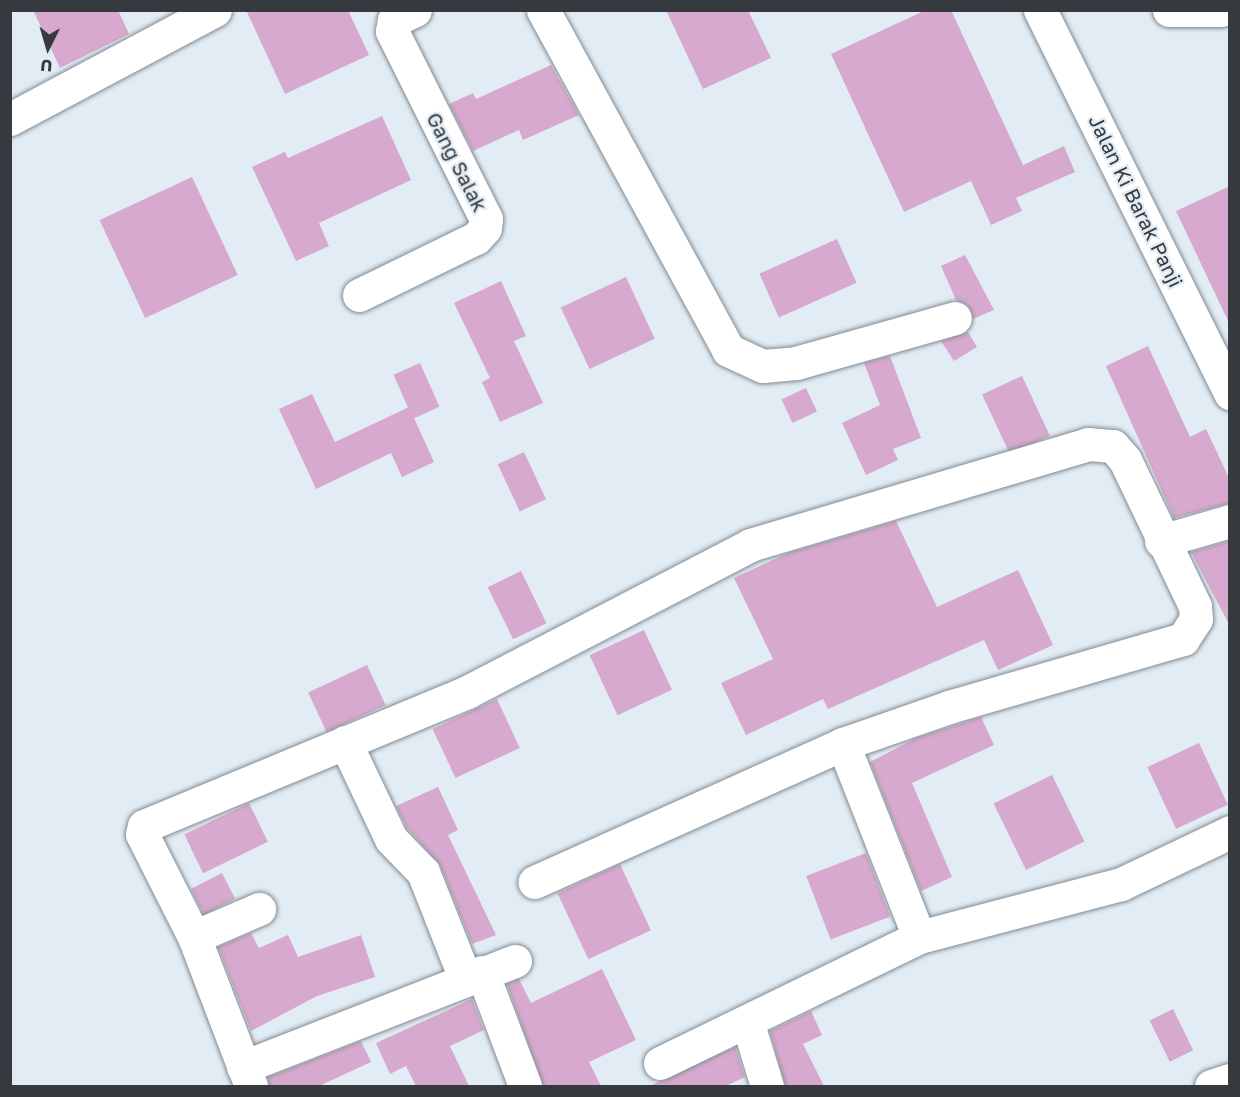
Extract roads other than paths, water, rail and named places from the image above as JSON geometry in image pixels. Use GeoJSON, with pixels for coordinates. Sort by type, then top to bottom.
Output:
{"type":"FeatureCollection","features":[{"type":"Feature","properties":{"kind":"street"},"geometry":{"type":"LineString","coordinates":[[10,119],[214,10]]}},
{"type":"Feature","properties":{"kind":"street"},"geometry":{"type":"LineString","coordinates":[[543,10],[728,350],[763,366],[796,363],[955,318]]}},
{"type":"Feature","properties":{"kind":"street","name":"Jalan Ki Barak Panji"},"geometry":{"type":"LineString","coordinates":[[1040,10],[1230,393]]}},
{"type":"Feature","properties":{"kind":"street"},"geometry":{"type":"LineString","coordinates":[[1168,10],[1183,15],[1221,10]]}},
{"type":"Feature","properties":{"kind":"street","name":"Gang Salak"},"geometry":{"type":"LineString","coordinates":[[359,295],[476,238],[486,219],[392,31],[404,12]]}},
{"type":"Feature","properties":{"kind":"street"},"geometry":{"type":"LineString","coordinates":[[515,961],[474,975],[247,1077],[194,937],[142,834],[144,826],[467,692],[750,545],[1088,444],[1113,446],[1125,460],[1161,541],[1195,606],[1196,619],[1183,639],[949,707],[843,744],[534,882]]}},
{"type":"Feature","properties":{"kind":"street"},"geometry":{"type":"LineString","coordinates":[[1161,541],[1230,521]]}},
{"type":"Feature","properties":{"kind":"street"},"geometry":{"type":"LineString","coordinates":[[345,742],[392,838],[423,872],[525,1086]]}},
{"type":"Feature","properties":{"kind":"street"},"geometry":{"type":"LineString","coordinates":[[843,744],[919,937]]}},
{"type":"Feature","properties":{"kind":"street"},"geometry":{"type":"LineString","coordinates":[[660,1063],[748,1024],[919,937],[1121,885],[1230,832]]}},
{"type":"Feature","properties":{"kind":"street"},"geometry":{"type":"LineString","coordinates":[[194,937],[259,909]]}},
{"type":"Feature","properties":{"kind":"street"},"geometry":{"type":"LineString","coordinates":[[748,1024],[768,1086]]}},
{"type":"Feature","properties":{"kind":"street"},"geometry":{"type":"LineString","coordinates":[[1211,1086],[1230,1080]]}}]}
